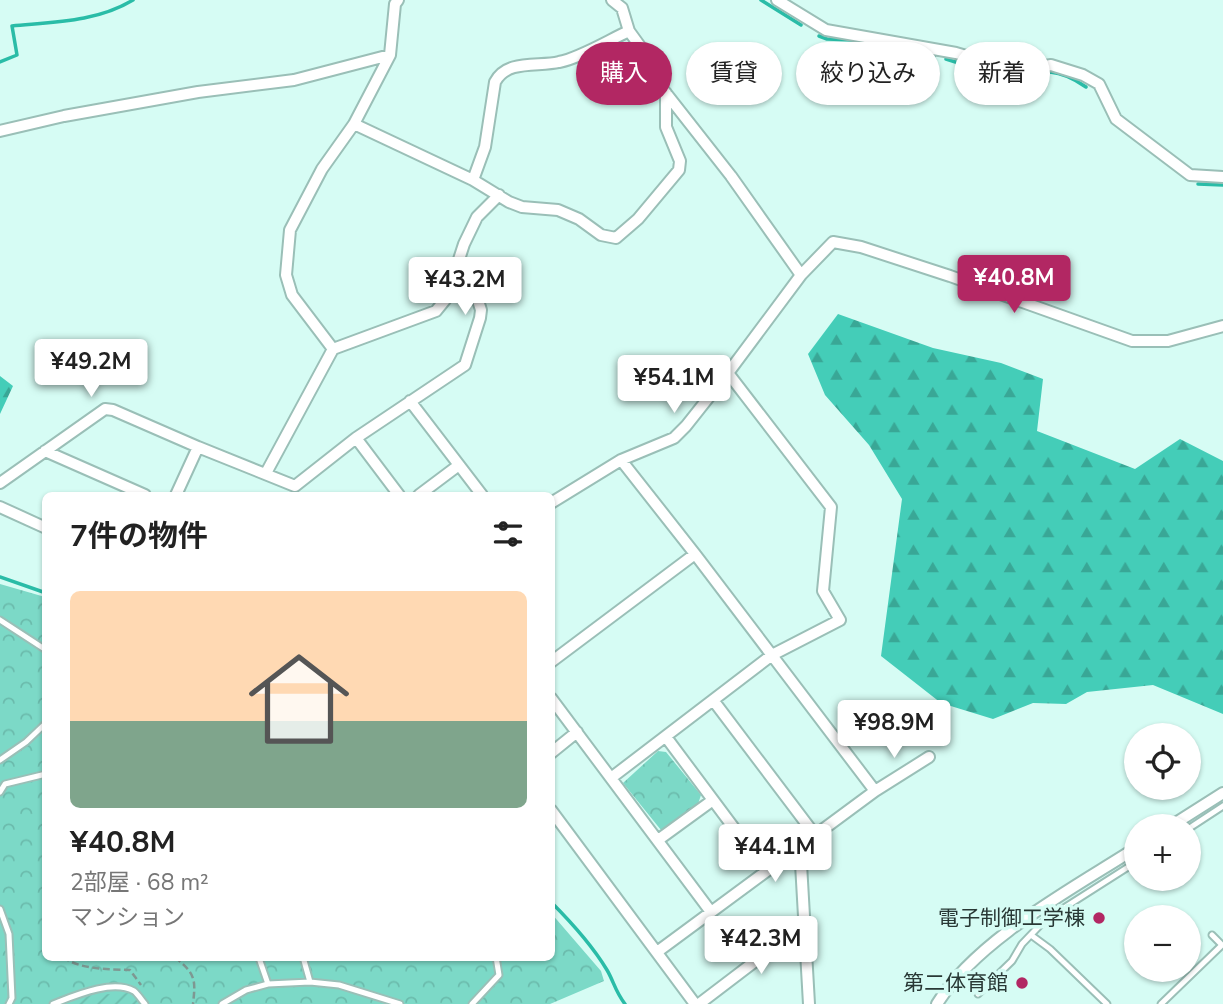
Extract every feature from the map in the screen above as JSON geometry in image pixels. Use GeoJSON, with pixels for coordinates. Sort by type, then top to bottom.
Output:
{"type":"FeatureCollection","features":[{"type":"Feature","properties":{"kind":"street"},"geometry":{"type":"LineString","coordinates":[[333,349],[292,295],[286,275],[287,246],[290,230],[322,169],[354,124],[390,55],[395,4],[398,0]]}},
{"type":"Feature","properties":{"kind":"street"},"geometry":{"type":"LineString","coordinates":[[612,0],[622,8],[629,31],[637,42]]}},
{"type":"Feature","properties":{"kind":"street"},"geometry":{"type":"LineString","coordinates":[[777,0],[826,30],[957,53],[1004,67],[1027,69],[1051,65],[1083,75],[1099,84],[1116,119],[1191,175],[1223,177]]}},
{"type":"Feature","properties":{"kind":"street"},"geometry":{"type":"LineString","coordinates":[[473,180],[485,148],[495,82],[499,73],[526,65],[560,62],[629,31]]}},
{"type":"Feature","properties":{"kind":"street"},"geometry":{"type":"LineString","coordinates":[[0,131],[64,116],[198,92],[294,80],[390,55]]}},
{"type":"Feature","properties":{"kind":"street"},"geometry":{"type":"LineString","coordinates":[[672,101],[731,176],[801,275]]}},
{"type":"Feature","properties":{"kind":"street"},"geometry":{"type":"LineString","coordinates":[[354,124],[473,180],[522,207],[558,211],[579,219],[601,235],[616,238],[638,219],[679,170],[680,161],[666,127],[666,105]]}},
{"type":"Feature","properties":{"kind":"street"},"geometry":{"type":"LineString","coordinates":[[266,473],[333,349],[436,311],[449,295],[464,244],[477,217],[499,195]]}},
{"type":"Feature","properties":{"kind":"street"},"geometry":{"type":"LineString","coordinates":[[555,501],[621,460],[674,438],[728,373],[801,275],[833,242],[950,276],[1132,341],[1168,341],[1223,326]]}},
{"type":"Feature","properties":{"kind":"street"},"geometry":{"type":"LineString","coordinates":[[0,483],[105,409],[295,486],[356,438],[465,365],[481,310],[475,291],[451,284]]}},
{"type":"Feature","properties":{"kind":"street"},"geometry":{"type":"LineString","coordinates":[[611,778],[772,655],[840,620],[823,591],[831,507],[728,373]]}},
{"type":"Feature","properties":{"kind":"street"},"geometry":{"type":"LineString","coordinates":[[410,401],[480,492]]}},
{"type":"Feature","properties":{"kind":"street"},"geometry":{"type":"LineString","coordinates":[[356,438],[398,492]]}},
{"type":"Feature","properties":{"kind":"street"},"geometry":{"type":"LineString","coordinates":[[177,492],[198,447]]}},
{"type":"Feature","properties":{"kind":"street"},"geometry":{"type":"LineString","coordinates":[[45,451],[138,492]]}},
{"type":"Feature","properties":{"kind":"street"},"geometry":{"type":"LineString","coordinates":[[621,460],[875,791]]}},
{"type":"Feature","properties":{"kind":"street"},"geometry":{"type":"LineString","coordinates":[[423,492],[459,465]]}},
{"type":"Feature","properties":{"kind":"street"},"geometry":{"type":"LineString","coordinates":[[0,507],[42,526]]}},
{"type":"Feature","properties":{"kind":"street"},"geometry":{"type":"LineString","coordinates":[[555,659],[695,554]]}},
{"type":"Feature","properties":{"kind":"street"},"geometry":{"type":"LineString","coordinates":[[713,700],[815,835]]}},
{"type":"Feature","properties":{"kind":"street"},"geometry":{"type":"LineString","coordinates":[[555,703],[711,912]]}},
{"type":"Feature","properties":{"kind":"street"},"geometry":{"type":"LineString","coordinates":[[555,750],[577,732]]}},
{"type":"Feature","properties":{"kind":"street"},"geometry":{"type":"LineString","coordinates":[[666,737],[766,871]]}},
{"type":"Feature","properties":{"kind":"street"},"geometry":{"type":"LineString","coordinates":[[657,951],[875,791],[929,757]]}},
{"type":"Feature","properties":{"kind":"street"},"geometry":{"type":"LineString","coordinates":[[1190,814],[1223,793]]}},
{"type":"Feature","properties":{"kind":"street"},"geometry":{"type":"LineString","coordinates":[[658,841],[713,800]]}},
{"type":"Feature","properties":{"kind":"street"},"geometry":{"type":"LineString","coordinates":[[555,815],[697,1004],[804,923]]}},
{"type":"Feature","properties":{"kind":"street"},"geometry":{"type":"LineString","coordinates":[[800,846],[807,1003]]}},
{"type":"Feature","properties":{"kind":"street"},"geometry":{"type":"LineString","coordinates":[[937,1004],[950,982],[1014,926],[1124,856]]}},
{"type":"Feature","properties":{"kind":"lane"},"geometry":{"type":"LineString","coordinates":[[0,620],[42,647]]}},
{"type":"Feature","properties":{"kind":"lane"},"geometry":{"type":"LineString","coordinates":[[0,760],[42,727]]}},
{"type":"Feature","properties":{"kind":"lane"},"geometry":{"type":"LineString","coordinates":[[0,792],[5,784],[42,775]]}},
{"type":"Feature","properties":{"kind":"lane"},"geometry":{"type":"LineString","coordinates":[[1201,820],[1223,806]]}},
{"type":"Feature","properties":{"kind":"lane"},"geometry":{"type":"LineString","coordinates":[[978,994],[1012,961],[1022,944],[1045,920],[1124,870]]}},
{"type":"Feature","properties":{"kind":"lane"},"geometry":{"type":"LineString","coordinates":[[0,909],[9,934],[12,998],[9,1004]]}},
{"type":"Feature","properties":{"kind":"lane"},"geometry":{"type":"LineString","coordinates":[[1031,934],[1107,1004]]}},
{"type":"Feature","properties":{"kind":"lane"},"geometry":{"type":"LineString","coordinates":[[1161,1004],[1223,945],[1212,935]]}},
{"type":"Feature","properties":{"kind":"lane"},"geometry":{"type":"LineString","coordinates":[[259,961],[268,984]]}},
{"type":"Feature","properties":{"kind":"lane"},"geometry":{"type":"LineString","coordinates":[[304,961],[310,982]]}},
{"type":"Feature","properties":{"kind":"lane"},"geometry":{"type":"LineString","coordinates":[[472,1004],[499,975],[497,961]]}},
{"type":"Feature","properties":{"kind":"lane"},"geometry":{"type":"LineString","coordinates":[[222,1004],[246,990],[268,984],[310,982],[339,985],[400,1004]]}},
{"type":"Feature","properties":{"kind":"lane"},"geometry":{"type":"LineString","coordinates":[[53,1004],[90,990],[114,988],[134,991],[144,1002]]}},
{"type":"Feature","properties":{"kind":"path"},"geometry":{"type":"LineString","coordinates":[[68,961],[101,969],[130,970],[146,991],[144,1002]]}},
{"type":"Feature","properties":{"kind":"path"},"geometry":{"type":"LineString","coordinates":[[180,961],[189,969],[196,981],[193,1004]]}},
{"type":"Feature","properties":{"kind":"green space"},"geometry":{"type":"Polygon","coordinates":[[[838,314],[933,348],[1001,363],[1043,379],[1037,431],[1135,469],[1180,439],[1223,461],[1223,714],[1153,685],[1087,692],[1066,704],[1033,703],[993,719],[941,703],[881,656],[902,499],[869,445],[825,395],[808,354],[838,314]]]}},
{"type":"Feature","properties":{"kind":"green space"},"geometry":{"type":"Polygon","coordinates":[[[0,376],[13,386],[0,414],[0,376]]]}},
{"type":"Feature","properties":{"kind":"green space"},"geometry":{"type":"Polygon","coordinates":[[[0,584],[42,596],[42,961],[555,961],[555,918],[601,971],[604,981],[550,1004],[0,1004],[0,584]]]}},
{"type":"Feature","properties":{"kind":"green space"},"geometry":{"type":"Polygon","coordinates":[[[658,751],[666,752],[701,795],[698,804],[661,830],[623,783],[658,751]]]}},
{"type":"Feature","properties":{"kind":"green space"},"geometry":{"type":"Polygon","coordinates":[[[131,993],[141,1004],[65,1004],[92,995],[131,993]]]}},
{"type":"Feature","properties":{"kind":"waterway"},"geometry":{"type":"LineString","coordinates":[[0,62],[17,55],[12,26],[90,17],[133,0]]}},
{"type":"Feature","properties":{"kind":"waterway"},"geometry":{"type":"LineString","coordinates":[[761,0],[801,25]]}},
{"type":"Feature","properties":{"kind":"waterway"},"geometry":{"type":"LineString","coordinates":[[819,36],[854,40]]}},
{"type":"Feature","properties":{"kind":"waterway"},"geometry":{"type":"LineString","coordinates":[[946,59],[954,62]]}},
{"type":"Feature","properties":{"kind":"waterway"},"geometry":{"type":"LineString","coordinates":[[1050,73],[1069,77],[1086,87]]}},
{"type":"Feature","properties":{"kind":"waterway"},"geometry":{"type":"LineString","coordinates":[[1198,184],[1223,185]]}},
{"type":"Feature","properties":{"kind":"waterway"},"geometry":{"type":"LineString","coordinates":[[0,577],[42,592]]}},
{"type":"Feature","properties":{"kind":"waterway"},"geometry":{"type":"LineString","coordinates":[[555,906],[595,952],[625,1004]]}},
{"type":"Feature","properties":{"kind":"place","name":"電子制御工学棟"},"geometry":{"type":"Point","coordinates":[1099,918]}},
{"type":"Feature","properties":{"kind":"place","name":"第二体育館"},"geometry":{"type":"Point","coordinates":[1022,983]}}]}
